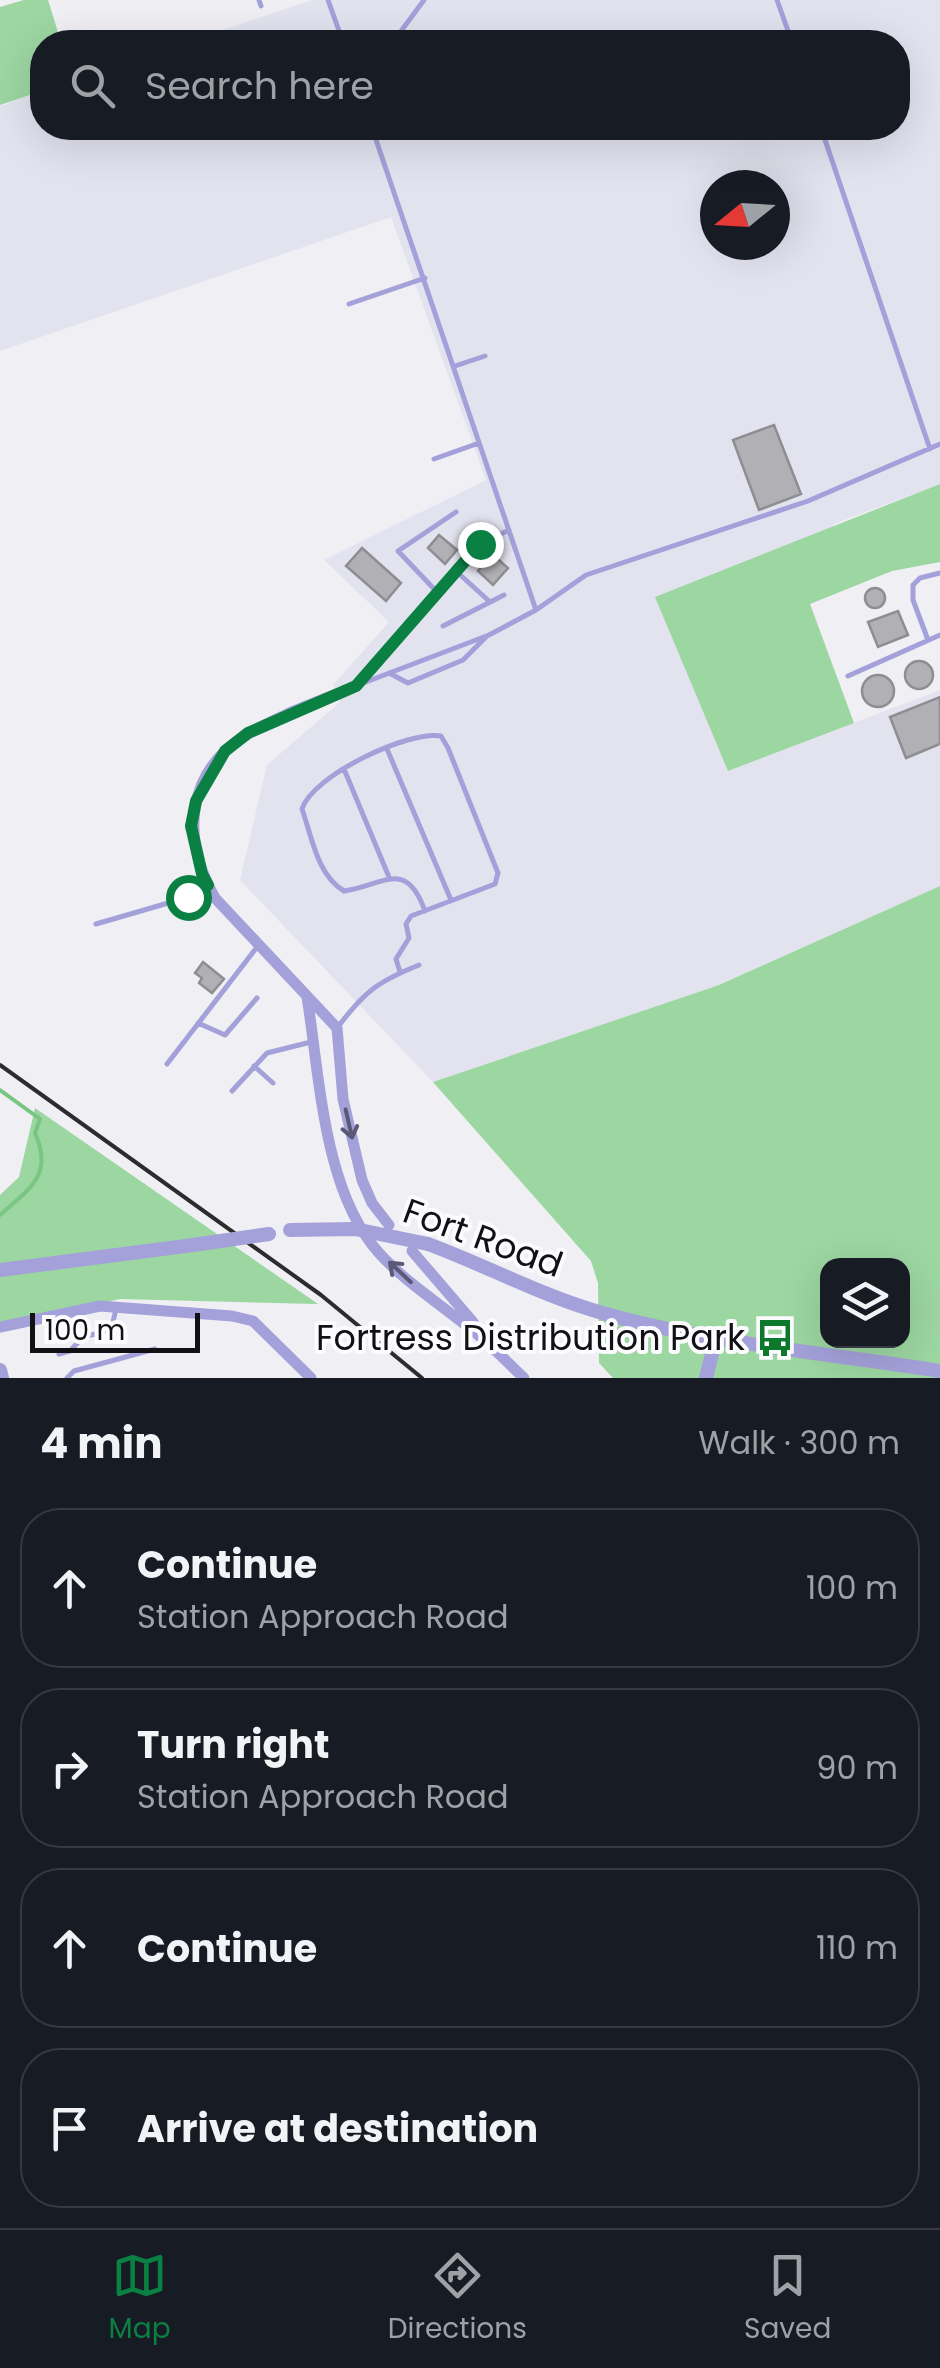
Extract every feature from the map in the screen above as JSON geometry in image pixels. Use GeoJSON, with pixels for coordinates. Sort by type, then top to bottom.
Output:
{"type":"FeatureCollection","features":[{"type":"Feature","properties":{"kind":"street"},"geometry":{"type":"LineString","coordinates":[[356,686],[248,733],[225,751],[196,801],[191,826],[202,874],[215,898],[337,1028],[344,1099],[362,1180],[372,1204],[389,1225]]}},
{"type":"Feature","properties":{"kind":"street"},"geometry":{"type":"LineString","coordinates":[[306,995],[339,1180],[354,1217],[378,1252],[524,1378]]}},
{"type":"Feature","properties":{"kind":"street","name":"Fort Road"},"geometry":{"type":"LineString","coordinates":[[0,1270],[290,1230],[355,1229],[428,1244],[596,1311],[716,1338],[940,1371]]}},
{"type":"Feature","properties":{"kind":"street"},"geometry":{"type":"LineString","coordinates":[[412,1252],[473,1322],[476,1333]]}},
{"type":"Feature","properties":{"kind":"street"},"geometry":{"type":"LineString","coordinates":[[0,1328],[82,1309],[116,1306],[232,1316],[253,1321],[311,1378]]}},
{"type":"Feature","properties":{"kind":"street"},"geometry":{"type":"LineString","coordinates":[[706,1378],[716,1338]]}},
{"type":"Feature","properties":{"kind":"street"},"geometry":{"type":"LineString","coordinates":[[0,1370],[2,1378]]}},
{"type":"Feature","properties":{"kind":"lane"},"geometry":{"type":"LineString","coordinates":[[328,0],[339,30]]}},
{"type":"Feature","properties":{"kind":"lane"},"geometry":{"type":"LineString","coordinates":[[402,30],[424,0]]}},
{"type":"Feature","properties":{"kind":"lane"},"geometry":{"type":"LineString","coordinates":[[777,0],[788,30]]}},
{"type":"Feature","properties":{"kind":"lane"},"geometry":{"type":"LineString","coordinates":[[376,140],[536,610]]}},
{"type":"Feature","properties":{"kind":"lane"},"geometry":{"type":"LineString","coordinates":[[825,140],[930,449]]}},
{"type":"Feature","properties":{"kind":"lane"},"geometry":{"type":"LineString","coordinates":[[348,304],[425,278]]}},
{"type":"Feature","properties":{"kind":"lane"},"geometry":{"type":"LineString","coordinates":[[454,366],[485,356]]}},
{"type":"Feature","properties":{"kind":"lane"},"geometry":{"type":"LineString","coordinates":[[434,458],[480,443]]}},
{"type":"Feature","properties":{"kind":"lane"},"geometry":{"type":"LineString","coordinates":[[356,686],[488,635],[536,610],[586,575],[808,501],[940,444]]}},
{"type":"Feature","properties":{"kind":"lane"},"geometry":{"type":"LineString","coordinates":[[437,592],[398,551],[456,512]]}},
{"type":"Feature","properties":{"kind":"lane"},"geometry":{"type":"LineString","coordinates":[[356,686],[480,544],[509,530]]}},
{"type":"Feature","properties":{"kind":"lane"},"geometry":{"type":"LineString","coordinates":[[456,571],[490,602]]}},
{"type":"Feature","properties":{"kind":"lane"},"geometry":{"type":"LineString","coordinates":[[928,640],[913,600],[913,585],[920,578],[940,574]]}},
{"type":"Feature","properties":{"kind":"lane"},"geometry":{"type":"LineString","coordinates":[[442,626],[504,595]]}},
{"type":"Feature","properties":{"kind":"lane"},"geometry":{"type":"LineString","coordinates":[[388,673],[408,683],[464,660],[488,635]]}},
{"type":"Feature","properties":{"kind":"lane"},"geometry":{"type":"LineString","coordinates":[[848,676],[940,635]]}},
{"type":"Feature","properties":{"kind":"lane"},"geometry":{"type":"LineString","coordinates":[[400,972],[396,959],[409,938],[406,924],[411,916],[426,911],[494,884],[498,874],[448,748],[441,736],[430,734],[344,769],[315,788],[302,809],[324,873],[344,891],[389,876],[408,881],[426,911]]}},
{"type":"Feature","properties":{"kind":"lane"},"geometry":{"type":"LineString","coordinates":[[387,749],[452,900]]}},
{"type":"Feature","properties":{"kind":"lane"},"geometry":{"type":"LineString","coordinates":[[344,769],[389,876]]}},
{"type":"Feature","properties":{"kind":"lane"},"geometry":{"type":"LineString","coordinates":[[96,924],[182,899],[208,885]]}},
{"type":"Feature","properties":{"kind":"lane"},"geometry":{"type":"LineString","coordinates":[[167,1064],[259,945]]}},
{"type":"Feature","properties":{"kind":"lane"},"geometry":{"type":"LineString","coordinates":[[337,1028],[364,993],[419,965]]}},
{"type":"Feature","properties":{"kind":"lane"},"geometry":{"type":"LineString","coordinates":[[198,1022],[226,1034],[257,998]]}},
{"type":"Feature","properties":{"kind":"lane"},"geometry":{"type":"LineString","coordinates":[[232,1092],[272,1051],[314,1041]]}},
{"type":"Feature","properties":{"kind":"lane"},"geometry":{"type":"LineString","coordinates":[[254,1066],[273,1082]]}},
{"type":"Feature","properties":{"kind":"lane"},"geometry":{"type":"LineString","coordinates":[[59,1354],[70,1350],[82,1336],[110,1330],[116,1306]]}},
{"type":"Feature","properties":{"kind":"lane"},"geometry":{"type":"LineString","coordinates":[[66,1378],[74,1371],[155,1349]]}},
{"type":"Feature","properties":{"kind":"shaded area"},"geometry":{"type":"Polygon","coordinates":[[[312,0],[940,0],[940,484],[834,524],[728,771],[940,690],[940,886],[719,985],[433,1082],[240,880],[267,765],[340,702],[333,685],[389,622],[324,560],[486,480],[391,217],[0,351],[0,106],[30,95],[30,140],[910,140],[910,30],[223,30],[312,0]]]}},
{"type":"Feature","properties":{"kind":"green space"},"geometry":{"type":"Polygon","coordinates":[[[24,0],[48,0],[57,30],[30,30],[30,95],[0,105],[0,7],[24,0]]]}},
{"type":"Feature","properties":{"kind":"green space"},"geometry":{"type":"Polygon","coordinates":[[[940,484],[940,562],[892,571],[810,604],[854,723],[728,771],[655,597],[940,484]]]}},
{"type":"Feature","properties":{"kind":"green space"},"geometry":{"type":"Polygon","coordinates":[[[940,886],[940,1378],[613,1378],[599,1363],[598,1283],[591,1261],[433,1082],[719,985],[940,886]]]}},
{"type":"Feature","properties":{"kind":"green space"},"geometry":{"type":"Polygon","coordinates":[[[35,1108],[318,1304],[120,1299],[0,1323],[0,1195],[19,1177],[35,1108]]]}},
{"type":"Feature","properties":{"kind":"building"},"geometry":{"type":"Polygon","coordinates":[[[774,425],[801,494],[759,510],[733,440],[774,425]]]}},
{"type":"Feature","properties":{"kind":"building"},"geometry":{"type":"Polygon","coordinates":[[[439,535],[457,550],[445,564],[428,548],[439,535]]]}},
{"type":"Feature","properties":{"kind":"building"},"geometry":{"type":"Polygon","coordinates":[[[362,548],[401,583],[386,601],[346,566],[362,548]]]}},
{"type":"Feature","properties":{"kind":"building"},"geometry":{"type":"Polygon","coordinates":[[[492,554],[508,568],[493,585],[478,571],[492,554]]]}},
{"type":"Feature","properties":{"kind":"building"},"geometry":{"type":"Polygon","coordinates":[[[875,588],[885,598],[875,608],[865,598],[875,588]]]}},
{"type":"Feature","properties":{"kind":"building"},"geometry":{"type":"Polygon","coordinates":[[[898,611],[908,635],[878,647],[868,622],[898,611]]]}},
{"type":"Feature","properties":{"kind":"building"},"geometry":{"type":"Polygon","coordinates":[[[919,661],[929,665],[933,675],[929,685],[919,689],[909,685],[905,675],[909,665],[919,661]]]}},
{"type":"Feature","properties":{"kind":"building"},"geometry":{"type":"Polygon","coordinates":[[[878,675],[889,680],[894,691],[889,702],[878,707],[867,702],[862,691],[867,680],[878,675]]]}},
{"type":"Feature","properties":{"kind":"building"},"geometry":{"type":"Polygon","coordinates":[[[940,697],[940,744],[906,758],[890,717],[940,697]]]}},
{"type":"Feature","properties":{"kind":"building"},"geometry":{"type":"Polygon","coordinates":[[[203,962],[224,979],[212,993],[199,983],[202,978],[195,973],[203,962]]]}},
{"type":"Feature","properties":{"kind":"waterway"},"geometry":{"type":"LineString","coordinates":[[0,1090],[40,1119],[35,1133],[42,1160],[36,1180],[0,1215]]}},
{"type":"Feature","properties":{"kind":"railway"},"geometry":{"type":"LineString","coordinates":[[0,1065],[321,1295],[422,1378]]}},
{"type":"Feature","properties":{"kind":"place","name":"Fortress Distribution Park"},"geometry":{"type":"Point","coordinates":[775,1338]}},
{"type":"Feature","properties":{"kind":"route"},"geometry":{"type":"LineString","coordinates":[[188,897],[208,885],[191,826],[196,801],[225,751],[248,733],[356,686],[480,544]]}}]}
